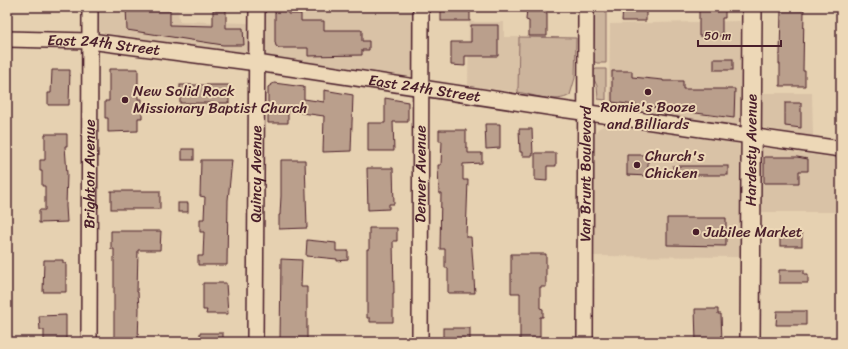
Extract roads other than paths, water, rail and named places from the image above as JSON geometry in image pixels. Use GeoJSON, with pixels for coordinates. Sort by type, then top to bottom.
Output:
{"type":"FeatureCollection","features":[{"type":"Feature","properties":{"kind":"main road","name":"Hardesty Avenue"},"geometry":{"type":"LineString","coordinates":[[750,342],[750,136],[752,7]]}},
{"type":"Feature","properties":{"kind":"street","name":"Brighton Avenue"},"geometry":{"type":"LineString","coordinates":[[89,342],[90,7]]}},
{"type":"Feature","properties":{"kind":"street","name":"Quincy Avenue"},"geometry":{"type":"LineString","coordinates":[[255,342],[257,7]]}},
{"type":"Feature","properties":{"kind":"street","name":"Denver Avenue"},"geometry":{"type":"LineString","coordinates":[[420,342],[421,7]]}},
{"type":"Feature","properties":{"kind":"street","name":"Van Brunt Boulevard"},"geometry":{"type":"LineString","coordinates":[[585,342],[586,7]]}},
{"type":"Feature","properties":{"kind":"street","name":"East 24th Street"},"geometry":{"type":"LineString","coordinates":[[7,39],[90,41],[257,63],[421,89],[841,150]]}},
{"type":"Feature","properties":{"kind":"place","name":"Romie's Booze and Billiards"},"geometry":{"type":"Point","coordinates":[648,92]}},
{"type":"Feature","properties":{"kind":"place","name":"New Solid Rock Missionary Baptist Church"},"geometry":{"type":"Point","coordinates":[125,100]}},
{"type":"Feature","properties":{"kind":"place","name":"Church's Chicken"},"geometry":{"type":"Point","coordinates":[637,165]}},
{"type":"Feature","properties":{"kind":"place","name":"Jubilee Market"},"geometry":{"type":"Point","coordinates":[696,232]}}]}
